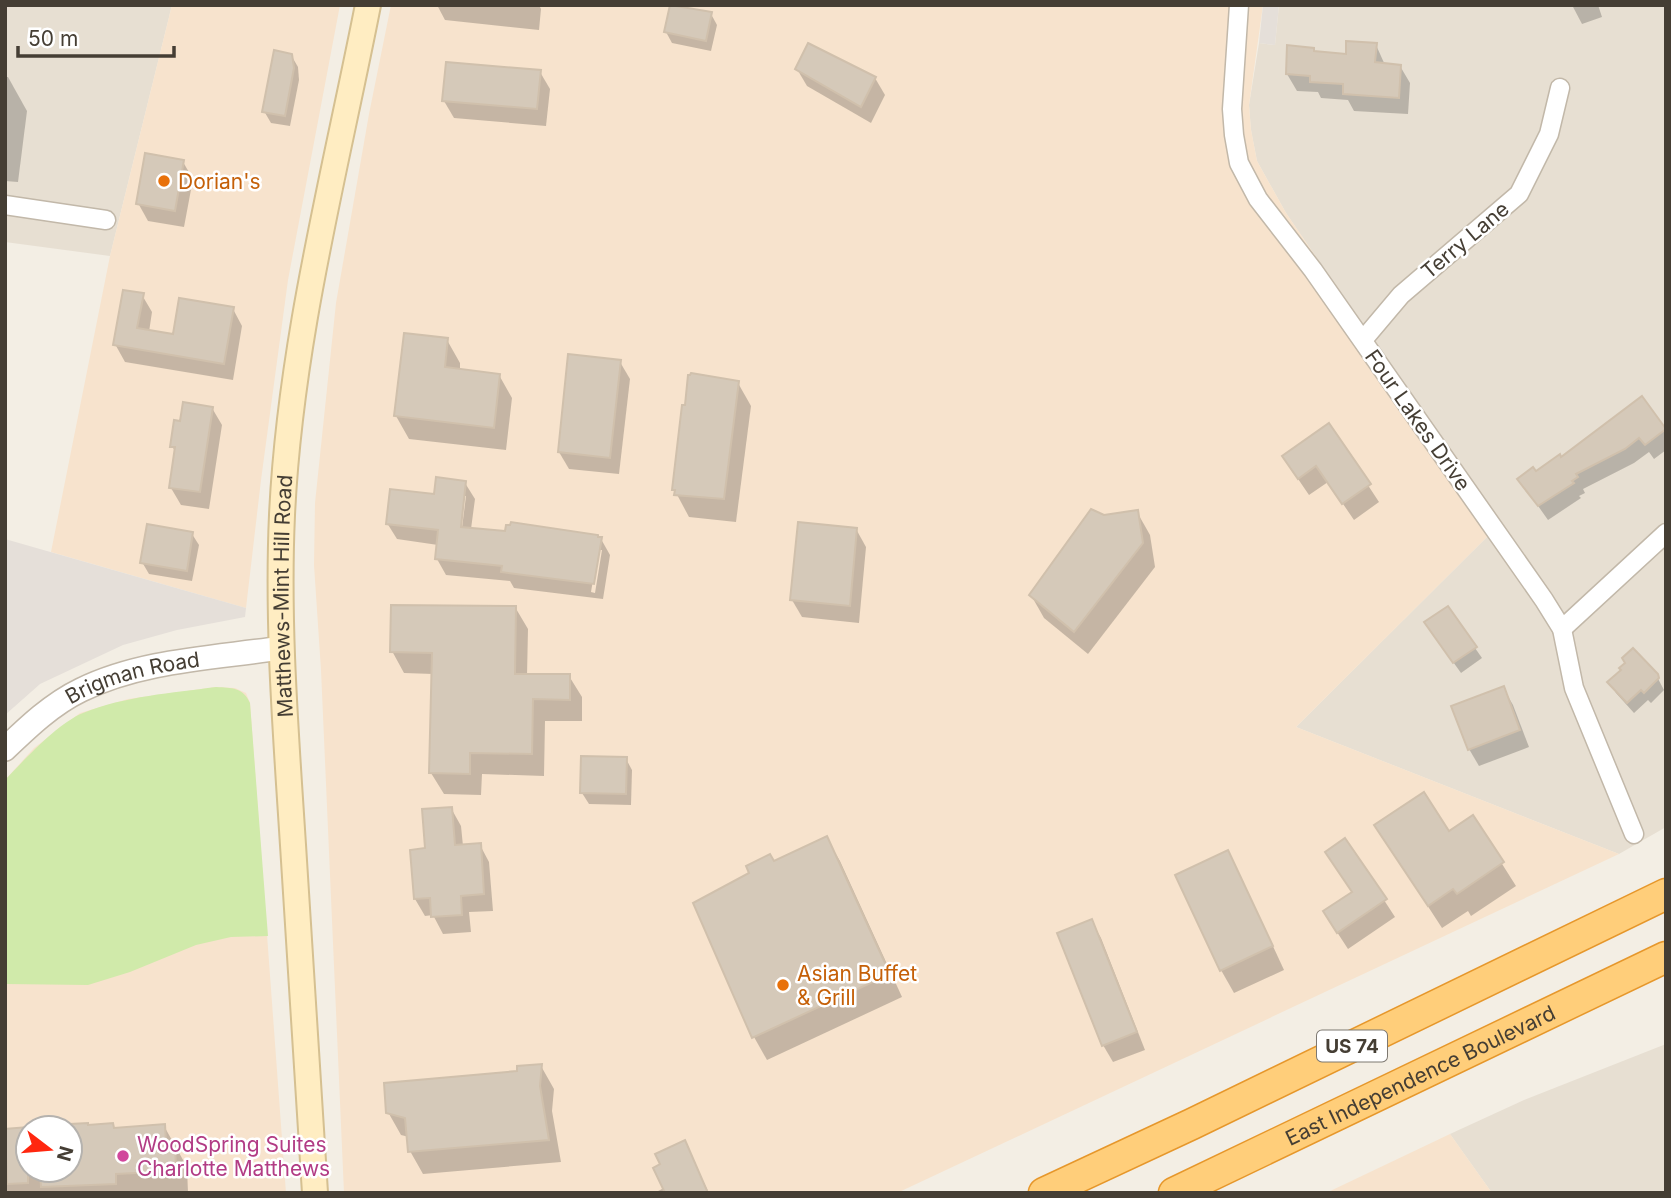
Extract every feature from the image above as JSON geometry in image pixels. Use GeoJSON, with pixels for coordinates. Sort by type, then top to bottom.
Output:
{"type":"FeatureCollection","features":[{"type":"Feature","properties":{"kind":"highway","name":"US 74"},"geometry":{"type":"LineString","coordinates":[[1044,1193],[1664,895]]}},
{"type":"Feature","properties":{"kind":"highway","name":"East Independence Boulevard"},"geometry":{"type":"LineString","coordinates":[[1174,1193],[1615,981],[1666,960]]}},
{"type":"Feature","properties":{"kind":"main road","name":"Matthews-Mint Hill Road"},"geometry":{"type":"LineString","coordinates":[[315,1193],[281,648],[282,512],[295,389],[311,290],[368,5]]}},
{"type":"Feature","properties":{"kind":"street","name":"Four Lakes Drive"},"geometry":{"type":"LineString","coordinates":[[1239,5],[1232,109],[1240,163],[1258,200],[1306,260],[1363,340],[1562,629],[1574,688],[1634,834]]}},
{"type":"Feature","properties":{"kind":"street","name":"Terry Lane"},"geometry":{"type":"LineString","coordinates":[[1363,340],[1401,295],[1519,194],[1549,134],[1560,88]]}},
{"type":"Feature","properties":{"kind":"street"},"geometry":{"type":"LineString","coordinates":[[5,205],[106,220]]}},
{"type":"Feature","properties":{"kind":"street"},"geometry":{"type":"LineString","coordinates":[[1562,629],[1666,533]]}},
{"type":"Feature","properties":{"kind":"street","name":"Brigman Road"},"geometry":{"type":"LineString","coordinates":[[5,749],[51,708],[80,690],[108,679],[156,666],[281,648]]}},
{"type":"Feature","properties":{"kind":"shaded area"},"geometry":{"type":"Polygon","coordinates":[[[5,5],[172,5],[110,256],[5,242],[5,5]]]}},
{"type":"Feature","properties":{"kind":"shaded area"},"geometry":{"type":"Polygon","coordinates":[[[172,5],[340,5],[288,280],[246,608],[51,552],[110,256],[172,5]]]}},
{"type":"Feature","properties":{"kind":"shaded area"},"geometry":{"type":"Polygon","coordinates":[[[391,5],[1263,5],[1249,105],[1257,161],[1286,213],[1499,525],[1296,727],[1619,854],[897,1193],[344,1193],[314,565],[315,503],[336,303],[391,5]]]}},
{"type":"Feature","properties":{"kind":"shaded area"},"geometry":{"type":"Polygon","coordinates":[[[1263,5],[1279,5],[1275,45],[1259,43],[1263,5]]]}},
{"type":"Feature","properties":{"kind":"shaded area"},"geometry":{"type":"Polygon","coordinates":[[[1279,5],[1666,5],[1666,827],[1619,854],[1296,727],[1499,525],[1286,213],[1257,161],[1249,105],[1259,43],[1275,45],[1279,5]]]}},
{"type":"Feature","properties":{"kind":"shaded area"},"geometry":{"type":"Polygon","coordinates":[[[5,539],[246,608],[245,617],[177,630],[123,645],[40,684],[5,715],[5,539]]]}},
{"type":"Feature","properties":{"kind":"shaded area"},"geometry":{"type":"Polygon","coordinates":[[[216,687],[235,688],[246,693],[250,703],[286,1193],[5,1193],[5,780],[34,748],[80,713],[128,699],[216,687]]]}},
{"type":"Feature","properties":{"kind":"shaded area"},"geometry":{"type":"Polygon","coordinates":[[[1666,1044],[1666,1193],[1492,1193],[1450,1134],[1524,1100],[1666,1044]]]}},
{"type":"Feature","properties":{"kind":"shaded area"},"geometry":{"type":"Polygon","coordinates":[[[1450,1134],[1492,1193],[1326,1193],[1450,1134]]]}},
{"type":"Feature","properties":{"kind":"green space"},"geometry":{"type":"Polygon","coordinates":[[[216,687],[240,691],[250,703],[268,936],[231,937],[196,945],[130,972],[88,985],[5,984],[5,780],[52,733],[83,713],[132,699],[216,687]]]}},
{"type":"Feature","properties":{"kind":"building"},"geometry":{"type":"Polygon","coordinates":[[[670,5],[712,12],[706,41],[664,32],[670,5]]]}},
{"type":"Feature","properties":{"kind":"building"},"geometry":{"type":"Polygon","coordinates":[[[1346,41],[1377,43],[1375,62],[1401,65],[1399,98],[1343,94],[1343,84],[1310,82],[1310,76],[1286,74],[1287,45],[1346,54],[1346,41]]]}},
{"type":"Feature","properties":{"kind":"building"},"geometry":{"type":"Polygon","coordinates":[[[808,43],[876,77],[861,107],[795,69],[808,43]]]}},
{"type":"Feature","properties":{"kind":"building"},"geometry":{"type":"Polygon","coordinates":[[[274,50],[292,54],[294,68],[285,116],[262,112],[274,50]]]}},
{"type":"Feature","properties":{"kind":"building"},"geometry":{"type":"Polygon","coordinates":[[[446,62],[541,70],[537,109],[442,101],[446,62]]]}},
{"type":"Feature","properties":{"kind":"building"},"geometry":{"type":"Polygon","coordinates":[[[145,153],[184,160],[175,211],[136,204],[145,153]]]}},
{"type":"Feature","properties":{"kind":"building"},"geometry":{"type":"Polygon","coordinates":[[[123,290],[144,293],[137,328],[173,334],[179,298],[234,307],[224,364],[113,345],[123,290]]]}},
{"type":"Feature","properties":{"kind":"building"},"geometry":{"type":"Polygon","coordinates":[[[404,333],[448,338],[445,367],[500,374],[494,428],[394,416],[404,333]]]}},
{"type":"Feature","properties":{"kind":"building"},"geometry":{"type":"Polygon","coordinates":[[[568,354],[621,360],[610,458],[558,452],[568,354]]]}},
{"type":"Feature","properties":{"kind":"building"},"geometry":{"type":"Polygon","coordinates":[[[691,373],[739,381],[724,499],[674,495],[675,490],[672,490],[682,405],[685,405],[688,375],[691,373]]]}},
{"type":"Feature","properties":{"kind":"building"},"geometry":{"type":"Polygon","coordinates":[[[1642,396],[1666,429],[1645,445],[1639,438],[1625,449],[1576,474],[1578,477],[1572,481],[1574,483],[1538,506],[1517,479],[1533,467],[1536,471],[1560,454],[1561,457],[1642,396]]]}},
{"type":"Feature","properties":{"kind":"building"},"geometry":{"type":"Polygon","coordinates":[[[183,402],[213,407],[200,492],[169,488],[175,447],[170,447],[174,420],[180,421],[183,402]]]}},
{"type":"Feature","properties":{"kind":"building"},"geometry":{"type":"Polygon","coordinates":[[[1329,423],[1371,484],[1342,504],[1316,466],[1298,479],[1282,456],[1329,423]]]}},
{"type":"Feature","properties":{"kind":"building"},"geometry":{"type":"Polygon","coordinates":[[[436,477],[466,481],[461,527],[505,531],[506,525],[511,522],[602,537],[594,584],[501,572],[502,566],[435,559],[438,530],[386,524],[390,489],[434,494],[436,477]]]}},
{"type":"Feature","properties":{"kind":"building"},"geometry":{"type":"Polygon","coordinates":[[[1091,509],[1104,515],[1138,510],[1143,543],[1074,632],[1029,595],[1091,509]]]}},
{"type":"Feature","properties":{"kind":"building"},"geometry":{"type":"Polygon","coordinates":[[[798,522],[857,528],[850,606],[790,600],[798,522]]]}},
{"type":"Feature","properties":{"kind":"building"},"geometry":{"type":"Polygon","coordinates":[[[147,524],[193,532],[187,571],[140,563],[147,524]]]}},
{"type":"Feature","properties":{"kind":"building"},"geometry":{"type":"Polygon","coordinates":[[[391,605],[516,606],[515,674],[570,674],[570,700],[533,699],[532,754],[470,753],[470,774],[429,773],[432,653],[390,652],[391,605]]]}},
{"type":"Feature","properties":{"kind":"building"},"geometry":{"type":"Polygon","coordinates":[[[1448,606],[1477,647],[1453,663],[1424,622],[1448,606]]]}},
{"type":"Feature","properties":{"kind":"building"},"geometry":{"type":"Polygon","coordinates":[[[1633,648],[1659,678],[1644,693],[1641,690],[1627,703],[1607,682],[1621,670],[1619,668],[1625,663],[1622,658],[1633,648]]]}},
{"type":"Feature","properties":{"kind":"building"},"geometry":{"type":"Polygon","coordinates":[[[1504,686],[1520,730],[1468,750],[1451,706],[1504,686]]]}},
{"type":"Feature","properties":{"kind":"building"},"geometry":{"type":"Polygon","coordinates":[[[581,756],[627,757],[626,794],[580,793],[581,756]]]}},
{"type":"Feature","properties":{"kind":"building"},"geometry":{"type":"Polygon","coordinates":[[[1424,792],[1449,831],[1473,815],[1504,862],[1457,894],[1453,889],[1428,906],[1374,825],[1424,792]]]}},
{"type":"Feature","properties":{"kind":"building"},"geometry":{"type":"Polygon","coordinates":[[[452,807],[455,845],[481,843],[484,894],[461,896],[462,915],[431,917],[430,898],[414,899],[410,850],[425,848],[422,809],[452,807]]]}},
{"type":"Feature","properties":{"kind":"building"},"geometry":{"type":"Polygon","coordinates":[[[827,836],[890,974],[752,1038],[693,903],[749,873],[746,866],[770,854],[774,861],[827,836]]]}},
{"type":"Feature","properties":{"kind":"building"},"geometry":{"type":"Polygon","coordinates":[[[1345,838],[1387,899],[1337,933],[1323,911],[1352,892],[1325,852],[1345,838]]]}},
{"type":"Feature","properties":{"kind":"building"},"geometry":{"type":"Polygon","coordinates":[[[1228,850],[1273,946],[1220,971],[1175,875],[1228,850]]]}},
{"type":"Feature","properties":{"kind":"building"},"geometry":{"type":"Polygon","coordinates":[[[1092,919],[1137,1032],[1102,1046],[1057,933],[1092,919]]]}},
{"type":"Feature","properties":{"kind":"building"},"geometry":{"type":"Polygon","coordinates":[[[542,1064],[540,1086],[549,1140],[408,1152],[405,1118],[386,1113],[384,1083],[517,1071],[517,1066],[542,1064]]]}},
{"type":"Feature","properties":{"kind":"building","name":"WoodSpring Suites Charlotte Matthews"},"geometry":{"type":"Polygon","coordinates":[[[84,1123],[113,1123],[114,1128],[165,1124],[166,1143],[175,1142],[176,1171],[116,1174],[116,1184],[41,1187],[41,1184],[84,1184],[84,1123]]]}},
{"type":"Feature","properties":{"kind":"building"},"geometry":{"type":"Polygon","coordinates":[[[14,1128],[14,1184],[7,1184],[5,1129],[14,1128]]]}},
{"type":"Feature","properties":{"kind":"building"},"geometry":{"type":"Polygon","coordinates":[[[685,1140],[708,1193],[665,1193],[653,1168],[660,1164],[655,1154],[685,1140]]]}},
{"type":"Feature","properties":{"kind":"place","name":"Dorian's"},"geometry":{"type":"Point","coordinates":[164,181]}},
{"type":"Feature","properties":{"kind":"place","name":"Asian Buffet & Grill"},"geometry":{"type":"Point","coordinates":[783,985]}},
{"type":"Feature","properties":{"kind":"place","name":"WoodSpring Suites Charlotte Matthews"},"geometry":{"type":"Point","coordinates":[123,1156]}}]}
